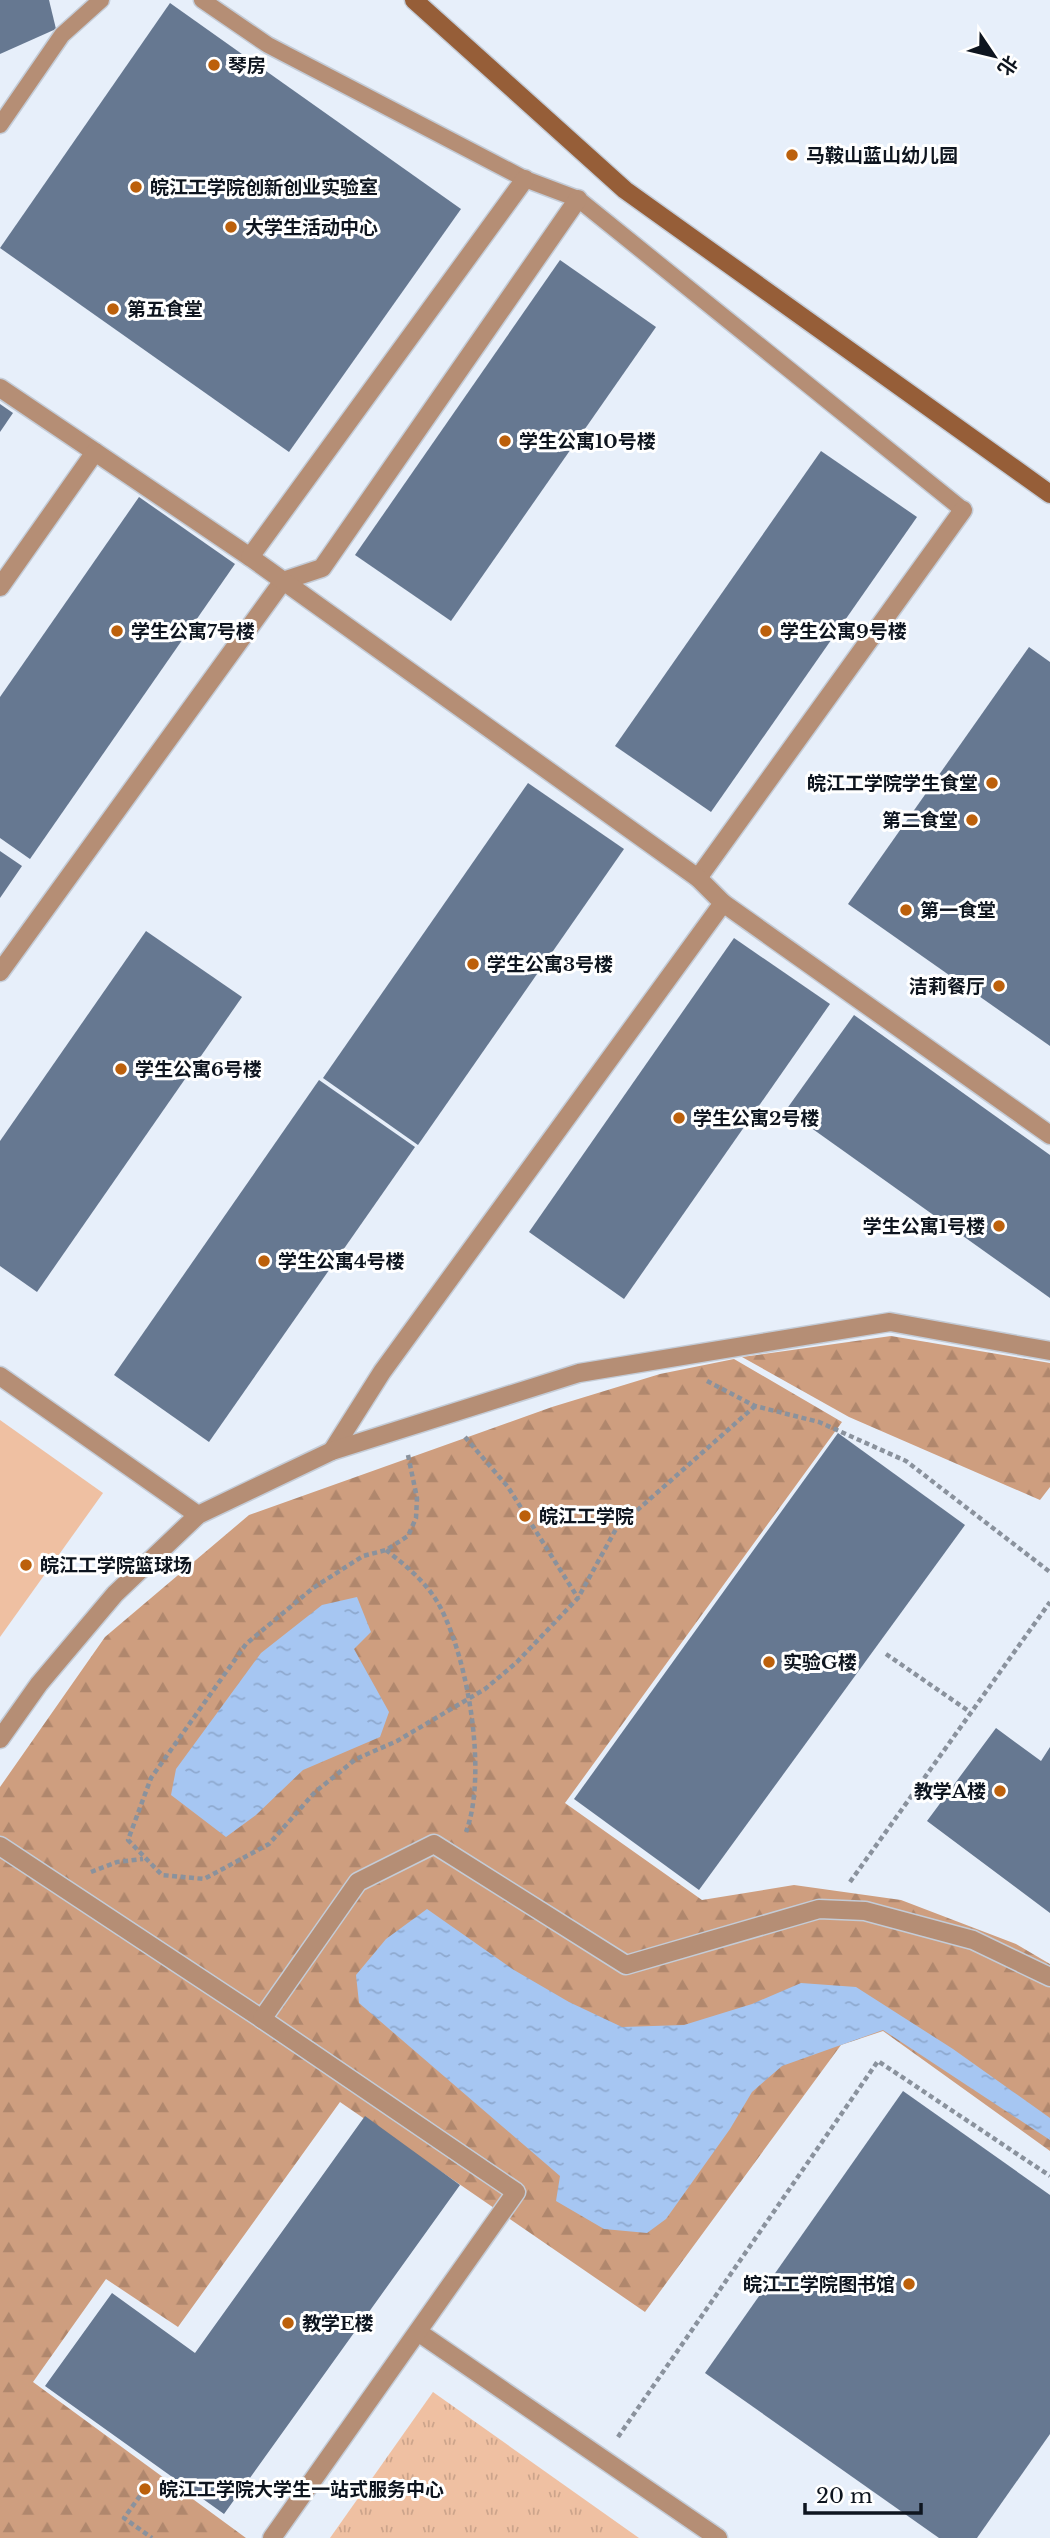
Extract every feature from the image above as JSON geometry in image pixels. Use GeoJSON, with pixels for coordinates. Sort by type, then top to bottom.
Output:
{"type":"FeatureCollection","features":[{"type":"Feature","properties":{"kind":"street"},"geometry":{"type":"LineString","coordinates":[[414,0],[625,190],[1050,495]]}},
{"type":"Feature","properties":{"kind":"street"},"geometry":{"type":"LineString","coordinates":[[250,557],[525,178]]}},
{"type":"Feature","properties":{"kind":"street"},"geometry":{"type":"LineString","coordinates":[[0,972],[283,581],[322,568],[578,199]]}},
{"type":"Feature","properties":{"kind":"street"},"geometry":{"type":"LineString","coordinates":[[0,388],[250,557],[698,878],[723,903],[1050,1135]]}},
{"type":"Feature","properties":{"kind":"street"},"geometry":{"type":"LineString","coordinates":[[0,587],[95,452]]}},
{"type":"Feature","properties":{"kind":"street"},"geometry":{"type":"LineString","coordinates":[[698,878],[963,510]]}},
{"type":"Feature","properties":{"kind":"street"},"geometry":{"type":"LineString","coordinates":[[332,1451],[382,1373],[723,903]]}},
{"type":"Feature","properties":{"kind":"street"},"geometry":{"type":"LineString","coordinates":[[0,1739],[40,1684],[115,1594],[198,1515],[332,1451],[579,1373],[890,1322],[1050,1351]]}},
{"type":"Feature","properties":{"kind":"street"},"geometry":{"type":"LineString","coordinates":[[0,1376],[198,1515]]}},
{"type":"Feature","properties":{"kind":"street"},"geometry":{"type":"LineString","coordinates":[[262,2019],[358,1882],[434,1844],[626,1965],[819,1909],[864,1911],[974,1940],[1050,1977]]}},
{"type":"Feature","properties":{"kind":"street"},"geometry":{"type":"LineString","coordinates":[[0,1846],[262,2019],[516,2192],[272,2538]]}},
{"type":"Feature","properties":{"kind":"street"},"geometry":{"type":"LineString","coordinates":[[418,2332],[718,2538]]}},
{"type":"Feature","properties":{"kind":"lane"},"geometry":{"type":"LineString","coordinates":[[0,125],[62,35],[101,0]]}},
{"type":"Feature","properties":{"kind":"lane"},"geometry":{"type":"LineString","coordinates":[[202,0],[268,46],[525,178],[578,199],[963,510]]}},
{"type":"Feature","properties":{"kind":"path"},"geometry":{"type":"LineString","coordinates":[[666,1359],[755,1406],[819,1422],[906,1461],[1050,1572]]}},
{"type":"Feature","properties":{"kind":"path"},"geometry":{"type":"LineString","coordinates":[[401,1430],[417,1498],[416,1518],[408,1536],[386,1550],[363,1556],[297,1599],[246,1644],[151,1778],[128,1840],[162,1875],[204,1879],[269,1844],[315,1792],[356,1759],[397,1741],[485,1689],[517,1662],[578,1598],[616,1529],[755,1406]]}},
{"type":"Feature","properties":{"kind":"path"},"geometry":{"type":"LineString","coordinates":[[446,1415],[508,1487],[578,1598]]}},
{"type":"Feature","properties":{"kind":"path"},"geometry":{"type":"LineString","coordinates":[[386,1550],[416,1574],[438,1603],[467,1681],[475,1759],[472,1818],[456,1858]]}},
{"type":"Feature","properties":{"kind":"path"},"geometry":{"type":"LineString","coordinates":[[864,1911],[849,1880],[1050,1602]]}},
{"type":"Feature","properties":{"kind":"path"},"geometry":{"type":"LineString","coordinates":[[886,1654],[970,1713]]}},
{"type":"Feature","properties":{"kind":"path"},"geometry":{"type":"LineString","coordinates":[[75,1895],[92,1871],[117,1863],[144,1859]]}},
{"type":"Feature","properties":{"kind":"path"},"geometry":{"type":"LineString","coordinates":[[603,2458],[878,2061],[1050,2176]]}},
{"type":"Feature","properties":{"kind":"path"},"geometry":{"type":"LineString","coordinates":[[145,2489],[124,2518],[152,2538]]}},
{"type":"Feature","properties":{"kind":"green space"},"geometry":{"type":"Polygon","coordinates":[[[891,1336],[1050,1363],[1050,1487],[1040,1500],[849,1417],[742,1357],[891,1336]]]}},
{"type":"Feature","properties":{"kind":"green space"},"geometry":{"type":"Polygon","coordinates":[[[734,1359],[842,1422],[565,1803],[702,1900],[794,1885],[901,1900],[1016,1944],[1050,1964],[1050,2151],[883,2031],[841,2045],[645,2312],[340,2102],[178,2327],[106,2279],[33,2382],[246,2538],[0,2538],[0,1787],[105,1637],[249,1515],[552,1407],[660,1374],[734,1359]]]}},
{"type":"Feature","properties":{"kind":"green space","name":"皖江工学院篮球场"},"geometry":{"type":"Polygon","coordinates":[[[0,1420],[103,1493],[0,1637],[0,1420]]]}},
{"type":"Feature","properties":{"kind":"green space"},"geometry":{"type":"Polygon","coordinates":[[[433,2392],[639,2538],[330,2538],[433,2392]]]}},
{"type":"Feature","properties":{"kind":"water"},"geometry":{"type":"Polygon","coordinates":[[[357,1597],[371,1632],[354,1649],[389,1712],[380,1737],[303,1770],[256,1815],[226,1837],[171,1795],[176,1769],[261,1653],[322,1605],[357,1597]]]}},
{"type":"Feature","properties":{"kind":"water"},"geometry":{"type":"Polygon","coordinates":[[[427,1909],[514,1970],[569,2002],[622,2027],[684,2025],[752,2004],[801,1983],[856,1987],[953,2049],[1050,2118],[1050,2140],[883,2030],[782,2066],[752,2092],[730,2129],[666,2219],[647,2233],[604,2229],[556,2201],[560,2176],[359,2003],[356,1975],[386,1939],[427,1909]]]}},
{"type":"Feature","properties":{"kind":"building"},"geometry":{"type":"Polygon","coordinates":[[[0,0],[49,0],[56,29],[0,54],[0,0]]]}},
{"type":"Feature","properties":{"kind":"building","name":"大学生活动中心"},"geometry":{"type":"Polygon","coordinates":[[[170,3],[461,209],[289,452],[0,248],[170,3]]]}},
{"type":"Feature","properties":{"kind":"building","name":"学生公寓10号楼"},"geometry":{"type":"Polygon","coordinates":[[[560,260],[656,327],[451,621],[355,555],[560,260]]]}},
{"type":"Feature","properties":{"kind":"building"},"geometry":{"type":"Polygon","coordinates":[[[0,404],[13,413],[0,432],[0,404]]]}},
{"type":"Feature","properties":{"kind":"building","name":"学生公寓9号楼"},"geometry":{"type":"Polygon","coordinates":[[[821,451],[917,517],[711,812],[615,746],[821,451]]]}},
{"type":"Feature","properties":{"kind":"building","name":"学生公寓7号楼"},"geometry":{"type":"Polygon","coordinates":[[[139,497],[235,564],[30,859],[0,838],[0,697],[139,497]]]}},
{"type":"Feature","properties":{"kind":"building","name":"皖江工学院学生食堂"},"geometry":{"type":"Polygon","coordinates":[[[1029,647],[1050,662],[1050,1046],[848,904],[1029,647]]]}},
{"type":"Feature","properties":{"kind":"building","name":"学生公寓3号楼"},"geometry":{"type":"Polygon","coordinates":[[[528,783],[624,849],[418,1145],[323,1078],[528,783]]]}},
{"type":"Feature","properties":{"kind":"building"},"geometry":{"type":"Polygon","coordinates":[[[0,851],[22,866],[0,898],[0,851]]]}},
{"type":"Feature","properties":{"kind":"building","name":"学生公寓6号楼"},"geometry":{"type":"Polygon","coordinates":[[[146,931],[242,997],[37,1292],[0,1266],[0,1141],[146,931]]]}},
{"type":"Feature","properties":{"kind":"building","name":"学生公寓2号楼"},"geometry":{"type":"Polygon","coordinates":[[[734,938],[830,1004],[624,1299],[529,1232],[734,938]]]}},
{"type":"Feature","properties":{"kind":"building","name":"学生公寓1号楼"},"geometry":{"type":"Polygon","coordinates":[[[854,1015],[1050,1155],[1050,1298],[786,1110],[854,1015]]]}},
{"type":"Feature","properties":{"kind":"building","name":"学生公寓4号楼"},"geometry":{"type":"Polygon","coordinates":[[[319,1080],[415,1147],[209,1442],[114,1375],[319,1080]]]}},
{"type":"Feature","properties":{"kind":"building","name":"实验G楼"},"geometry":{"type":"Polygon","coordinates":[[[838,1433],[965,1525],[699,1890],[574,1799],[838,1433]]]}},
{"type":"Feature","properties":{"kind":"building","name":"教学A楼"},"geometry":{"type":"Polygon","coordinates":[[[996,1728],[1041,1761],[1050,1747],[1050,1913],[927,1821],[996,1728]]]}},
{"type":"Feature","properties":{"kind":"building","name":"皖江工学院图书馆"},"geometry":{"type":"Polygon","coordinates":[[[903,2091],[1050,2195],[1050,2434],[977,2538],[939,2538],[705,2373],[903,2091]]]}},
{"type":"Feature","properties":{"kind":"building","name":"教学E楼"},"geometry":{"type":"Polygon","coordinates":[[[365,2116],[460,2185],[224,2514],[45,2386],[112,2293],[195,2353],[365,2116]]]}},
{"type":"Feature","properties":{"kind":"place","name":"琴房"},"geometry":{"type":"Point","coordinates":[214,65]}},
{"type":"Feature","properties":{"kind":"place","name":"马鞍山蓝山幼儿园"},"geometry":{"type":"Point","coordinates":[792,155]}},
{"type":"Feature","properties":{"kind":"place","name":"皖江工学院创新创业实验室"},"geometry":{"type":"Point","coordinates":[136,187]}},
{"type":"Feature","properties":{"kind":"place","name":"大学生活动中心"},"geometry":{"type":"Point","coordinates":[231,227]}},
{"type":"Feature","properties":{"kind":"place","name":"第五食堂"},"geometry":{"type":"Point","coordinates":[113,309]}},
{"type":"Feature","properties":{"kind":"place","name":"学生公寓10号楼"},"geometry":{"type":"Point","coordinates":[505,441]}},
{"type":"Feature","properties":{"kind":"place","name":"学生公寓7号楼"},"geometry":{"type":"Point","coordinates":[117,631]}},
{"type":"Feature","properties":{"kind":"place","name":"学生公寓9号楼"},"geometry":{"type":"Point","coordinates":[766,631]}},
{"type":"Feature","properties":{"kind":"place","name":"皖江工学院学生食堂"},"geometry":{"type":"Point","coordinates":[992,783]}},
{"type":"Feature","properties":{"kind":"place","name":"第二食堂"},"geometry":{"type":"Point","coordinates":[972,820]}},
{"type":"Feature","properties":{"kind":"place","name":"第一食堂"},"geometry":{"type":"Point","coordinates":[906,910]}},
{"type":"Feature","properties":{"kind":"place","name":"学生公寓3号楼"},"geometry":{"type":"Point","coordinates":[473,964]}},
{"type":"Feature","properties":{"kind":"place","name":"洁莉餐厅"},"geometry":{"type":"Point","coordinates":[999,986]}},
{"type":"Feature","properties":{"kind":"place","name":"学生公寓6号楼"},"geometry":{"type":"Point","coordinates":[121,1069]}},
{"type":"Feature","properties":{"kind":"place","name":"学生公寓2号楼"},"geometry":{"type":"Point","coordinates":[679,1118]}},
{"type":"Feature","properties":{"kind":"place","name":"学生公寓1号楼"},"geometry":{"type":"Point","coordinates":[999,1226]}},
{"type":"Feature","properties":{"kind":"place","name":"学生公寓4号楼"},"geometry":{"type":"Point","coordinates":[264,1261]}},
{"type":"Feature","properties":{"kind":"place","name":"皖江工学院"},"geometry":{"type":"Point","coordinates":[525,1516]}},
{"type":"Feature","properties":{"kind":"place","name":"皖江工学院篮球场"},"geometry":{"type":"Point","coordinates":[26,1565]}},
{"type":"Feature","properties":{"kind":"place","name":"实验G楼"},"geometry":{"type":"Point","coordinates":[769,1662]}},
{"type":"Feature","properties":{"kind":"place","name":"教学A楼"},"geometry":{"type":"Point","coordinates":[1000,1791]}},
{"type":"Feature","properties":{"kind":"place","name":"皖江工学院图书馆"},"geometry":{"type":"Point","coordinates":[909,2284]}},
{"type":"Feature","properties":{"kind":"place","name":"教学E楼"},"geometry":{"type":"Point","coordinates":[288,2323]}},
{"type":"Feature","properties":{"kind":"place","name":"皖江工学院大学生一站式服务中心"},"geometry":{"type":"Point","coordinates":[145,2489]}}]}
